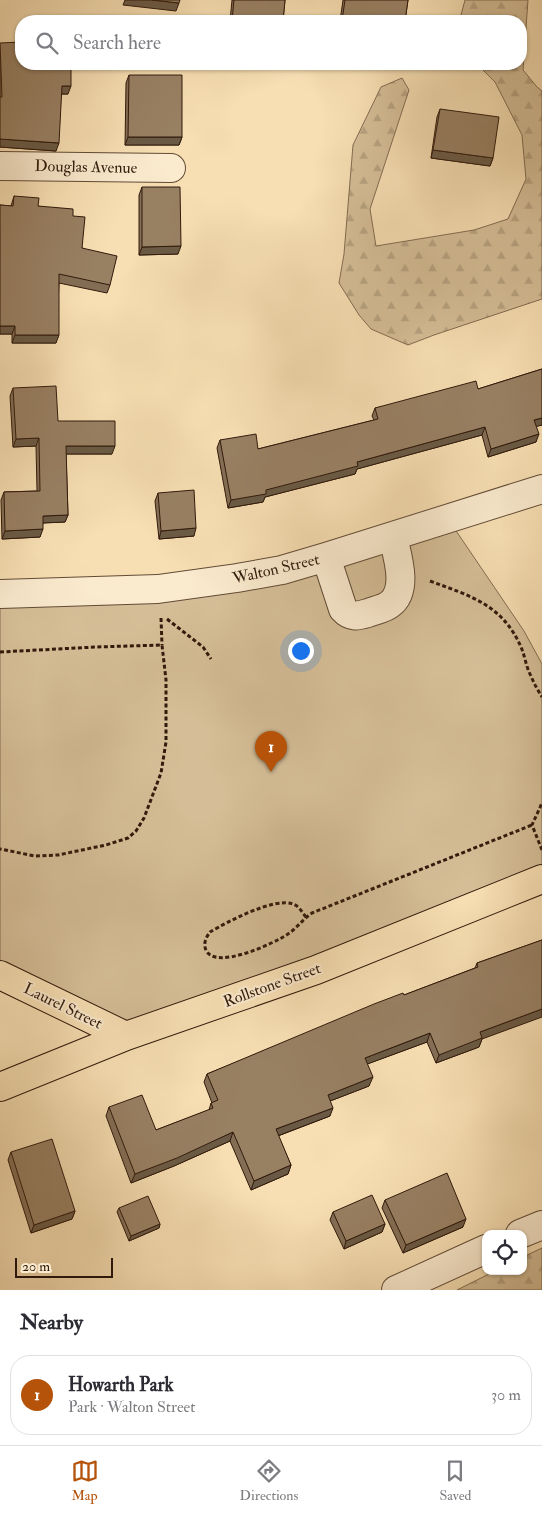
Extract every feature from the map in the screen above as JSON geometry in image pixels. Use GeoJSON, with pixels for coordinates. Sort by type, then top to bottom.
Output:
{"type":"FeatureCollection","features":[{"type":"Feature","properties":{"kind":"main road","name":"Rollstone Street"},"geometry":{"type":"LineString","coordinates":[[0,1087],[126,1036],[316,970],[542,879]]}},
{"type":"Feature","properties":{"kind":"main road","name":"Laurel Street"},"geometry":{"type":"LineString","coordinates":[[0,976],[126,1036]]}},
{"type":"Feature","properties":{"kind":"street","name":"Douglas Avenue"},"geometry":{"type":"LineString","coordinates":[[0,166],[171,168]]}},
{"type":"Feature","properties":{"kind":"street","name":"Walton Street"},"geometry":{"type":"LineString","coordinates":[[0,594],[158,589],[282,570],[326,558],[542,489]]}},
{"type":"Feature","properties":{"kind":"street"},"geometry":{"type":"LineString","coordinates":[[326,558],[344,609],[352,616],[359,616],[386,607],[392,603],[398,591],[401,578],[393,537]]}},
{"type":"Feature","properties":{"kind":"street"},"geometry":{"type":"LineString","coordinates":[[527,1231],[542,1225]]}},
{"type":"Feature","properties":{"kind":"street"},"geometry":{"type":"LineString","coordinates":[[396,1290],[482,1252]]}},
{"type":"Feature","properties":{"kind":"path"},"geometry":{"type":"LineString","coordinates":[[401,578],[417,577],[425,579],[485,603],[498,613],[522,648],[530,676],[542,697]]}},
{"type":"Feature","properties":{"kind":"path"},"geometry":{"type":"LineString","coordinates":[[161,614],[203,647],[211,659]]}},
{"type":"Feature","properties":{"kind":"path"},"geometry":{"type":"LineString","coordinates":[[0,652],[162,645],[167,711],[166,742],[161,773],[144,818],[136,831],[128,838],[106,845],[58,855],[35,856],[0,849]]}},
{"type":"Feature","properties":{"kind":"path"},"geometry":{"type":"LineString","coordinates":[[306,917],[298,906],[291,903],[283,902],[264,906],[210,932],[204,946],[207,953],[215,958],[223,958],[253,951],[279,940],[296,928],[306,917],[532,825],[542,803]]}},
{"type":"Feature","properties":{"kind":"path"},"geometry":{"type":"LineString","coordinates":[[532,825],[542,850]]}},
{"type":"Feature","properties":{"kind":"green space"},"geometry":{"type":"Polygon","coordinates":[[[465,0],[528,0],[527,15],[461,15],[465,0]]]}},
{"type":"Feature","properties":{"kind":"green space"},"geometry":{"type":"Polygon","coordinates":[[[483,70],[523,70],[542,91],[542,299],[408,345],[371,329],[359,315],[339,283],[344,254],[353,145],[381,87],[402,78],[409,90],[370,209],[376,246],[474,230],[508,219],[526,179],[522,135],[495,82],[483,70]]]}},
{"type":"Feature","properties":{"kind":"green space"},"geometry":{"type":"Polygon","coordinates":[[[448,519],[524,631],[542,664],[542,879],[126,1036],[0,975],[0,594],[158,589],[448,519]]]}},
{"type":"Feature","properties":{"kind":"green space"},"geometry":{"type":"Polygon","coordinates":[[[542,1248],[542,1290],[457,1290],[487,1275],[527,1275],[527,1255],[542,1248]]]}},
{"type":"Feature","properties":{"kind":"building"},"geometry":{"type":"Polygon","coordinates":[[[152,0],[180,0],[179,3],[152,0]]]}},
{"type":"Feature","properties":{"kind":"building"},"geometry":{"type":"Polygon","coordinates":[[[234,0],[285,0],[284,15],[233,15],[234,0]]]}},
{"type":"Feature","properties":{"kind":"building"},"geometry":{"type":"Polygon","coordinates":[[[345,0],[408,0],[406,15],[343,15],[345,0]]]}},
{"type":"Feature","properties":{"kind":"building"},"geometry":{"type":"Polygon","coordinates":[[[15,42],[15,70],[71,70],[71,86],[62,86],[59,143],[0,139],[0,97],[2,97],[0,43],[15,42]]]}},
{"type":"Feature","properties":{"kind":"building"},"geometry":{"type":"Polygon","coordinates":[[[129,75],[182,75],[182,137],[128,137],[129,75]]]}},
{"type":"Feature","properties":{"kind":"building"},"geometry":{"type":"Polygon","coordinates":[[[440,109],[499,117],[493,158],[433,150],[440,109]]]}},
{"type":"Feature","properties":{"kind":"building"},"geometry":{"type":"Polygon","coordinates":[[[142,187],[180,187],[181,246],[142,247],[142,187]]]}},
{"type":"Feature","properties":{"kind":"building"},"geometry":{"type":"Polygon","coordinates":[[[14,196],[39,198],[38,206],[73,209],[73,216],[85,217],[82,248],[117,256],[110,285],[59,274],[59,335],[15,335],[15,326],[0,326],[0,205],[13,206],[14,196]]]}},
{"type":"Feature","properties":{"kind":"building"},"geometry":{"type":"Polygon","coordinates":[[[542,369],[542,418],[534,420],[539,434],[491,449],[485,427],[357,462],[358,466],[266,490],[266,494],[231,500],[220,440],[256,434],[258,449],[378,419],[375,408],[476,381],[478,389],[542,369]]]}},
{"type":"Feature","properties":{"kind":"building"},"geometry":{"type":"Polygon","coordinates":[[[56,386],[58,421],[115,421],[115,446],[66,446],[68,515],[43,516],[43,529],[5,531],[4,492],[40,491],[39,438],[16,439],[13,388],[56,386]]]}},
{"type":"Feature","properties":{"kind":"building"},"geometry":{"type":"Polygon","coordinates":[[[194,490],[196,528],[161,531],[158,493],[194,490]]]}},
{"type":"Feature","properties":{"kind":"building"},"geometry":{"type":"Polygon","coordinates":[[[542,940],[542,1009],[480,1032],[482,1038],[439,1055],[430,1033],[365,1058],[373,1077],[328,1095],[333,1108],[276,1129],[291,1165],[254,1181],[233,1132],[177,1158],[135,1174],[109,1107],[142,1095],[156,1130],[213,1108],[211,1103],[218,1100],[207,1074],[374,1004],[403,993],[404,995],[478,967],[477,963],[542,940]]]}},
{"type":"Feature","properties":{"kind":"building"},"geometry":{"type":"Polygon","coordinates":[[[52,1139],[75,1211],[34,1225],[11,1152],[52,1139]]]}},
{"type":"Feature","properties":{"kind":"building"},"geometry":{"type":"Polygon","coordinates":[[[447,1173],[466,1219],[406,1245],[385,1200],[447,1173]]]}},
{"type":"Feature","properties":{"kind":"building"},"geometry":{"type":"Polygon","coordinates":[[[372,1195],[385,1224],[346,1241],[333,1212],[372,1195]]]}},
{"type":"Feature","properties":{"kind":"building"},"geometry":{"type":"Polygon","coordinates":[[[148,1196],[160,1224],[131,1236],[119,1208],[148,1196]]]}},
{"type":"Feature","properties":{"kind":"place","name":"Howarth Park"},"geometry":{"type":"Point","coordinates":[271,772]}}]}
